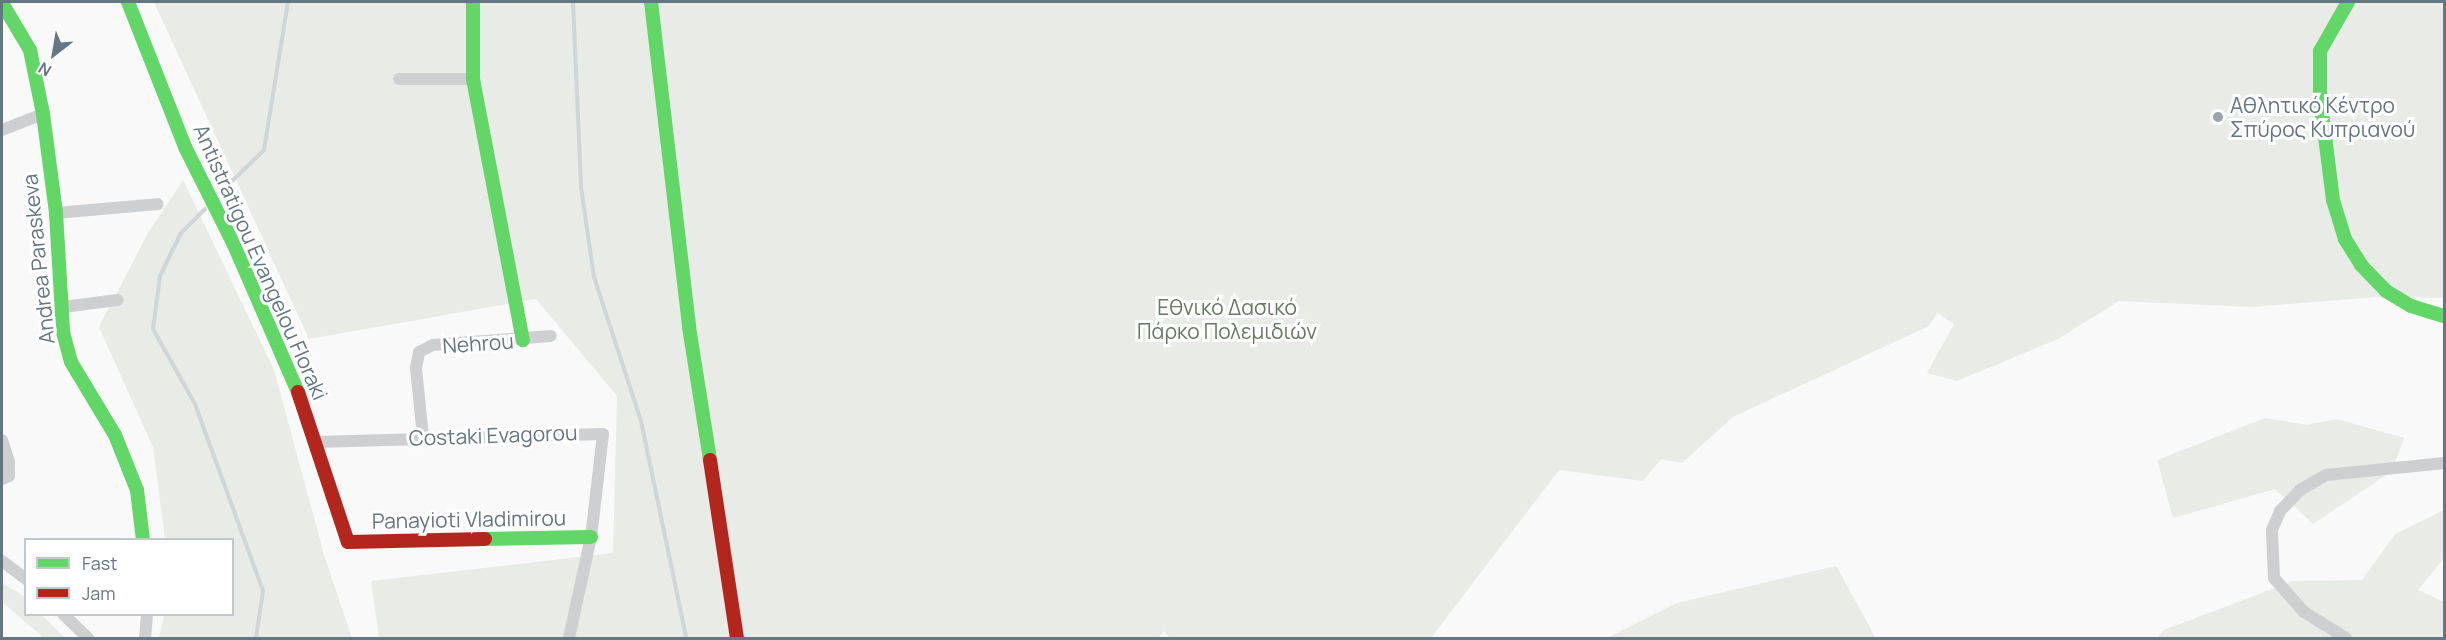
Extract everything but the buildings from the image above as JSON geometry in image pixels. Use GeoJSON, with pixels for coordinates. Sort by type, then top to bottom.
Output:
{"type":"FeatureCollection","features":[{"type":"Feature","properties":{"kind":"street","name":"Antistratigou Evangelou Floraki"},"geometry":{"type":"LineString","coordinates":[[128,2],[185,147],[234,245],[316,442],[348,543]]}},
{"type":"Feature","properties":{"kind":"street"},"geometry":{"type":"LineString","coordinates":[[473,2],[473,79],[523,340]]}},
{"type":"Feature","properties":{"kind":"street"},"geometry":{"type":"LineString","coordinates":[[651,2],[689,327],[737,639]]}},
{"type":"Feature","properties":{"kind":"street"},"geometry":{"type":"LineString","coordinates":[[2348,2],[2320,51],[2320,97],[2333,200],[2345,239],[2367,272],[2386,291],[2411,306],[2445,316]]}},
{"type":"Feature","properties":{"kind":"street","name":"Andrea Paraskeva"},"geometry":{"type":"LineString","coordinates":[[2,3],[30,50],[43,114],[56,213],[63,332],[71,362],[115,435],[137,490],[143,538]]}},
{"type":"Feature","properties":{"kind":"street"},"geometry":{"type":"LineString","coordinates":[[399,79],[473,79]]}},
{"type":"Feature","properties":{"kind":"street"},"geometry":{"type":"LineString","coordinates":[[2,130],[43,114]]}},
{"type":"Feature","properties":{"kind":"street"},"geometry":{"type":"LineString","coordinates":[[56,213],[158,204]]}},
{"type":"Feature","properties":{"kind":"street"},"geometry":{"type":"LineString","coordinates":[[63,307],[118,300]]}},
{"type":"Feature","properties":{"kind":"street","name":"Nehrou"},"geometry":{"type":"LineString","coordinates":[[423,437],[416,368],[419,352],[432,345],[523,340],[550,336]]}},
{"type":"Feature","properties":{"kind":"street","name":"Costaki Evagorou"},"geometry":{"type":"LineString","coordinates":[[316,442],[423,437],[603,434],[591,537]]}},
{"type":"Feature","properties":{"kind":"street"},"geometry":{"type":"LineString","coordinates":[[2,440],[9,462],[9,476],[2,479]]}},
{"type":"Feature","properties":{"kind":"street"},"geometry":{"type":"LineString","coordinates":[[2346,639],[2304,612],[2274,578],[2272,530],[2280,511],[2300,490],[2326,476],[2445,464]]}},
{"type":"Feature","properties":{"kind":"street"},"geometry":{"type":"LineString","coordinates":[[569,639],[591,537]]}},
{"type":"Feature","properties":{"kind":"street","name":"Panayioti Vladimirou"},"geometry":{"type":"LineString","coordinates":[[348,543],[591,537]]}},
{"type":"Feature","properties":{"kind":"street"},"geometry":{"type":"LineString","coordinates":[[2,561],[24,578]]}},
{"type":"Feature","properties":{"kind":"street"},"geometry":{"type":"LineString","coordinates":[[64,616],[88,639]]}},
{"type":"Feature","properties":{"kind":"street"},"geometry":{"type":"LineString","coordinates":[[145,639],[147,616]]}},
{"type":"Feature","properties":{"kind":"green space","name":"Εθνικό Δασικό Πάρκο Πολεμιδιών"},"geometry":{"type":"Polygon","coordinates":[[[154,2],[2444,2],[2444,298],[2378,297],[2251,307],[2119,301],[2058,339],[1957,381],[1927,373],[1954,324],[1937,313],[1929,326],[1733,417],[1682,463],[1661,459],[1643,481],[1559,470],[1431,638],[1170,638],[1164,631],[1158,638],[379,638],[371,581],[613,553],[617,396],[536,299],[309,339],[154,2]]]}},
{"type":"Feature","properties":{"kind":"green space"},"geometry":{"type":"Polygon","coordinates":[[[183,180],[274,370],[325,558],[352,638],[159,638],[164,616],[234,616],[234,538],[165,538],[153,447],[99,327],[148,233],[183,180]]]}},
{"type":"Feature","properties":{"kind":"green space"},"geometry":{"type":"Polygon","coordinates":[[[2265,418],[2307,425],[2337,419],[2404,438],[2392,471],[2313,524],[2275,489],[2173,518],[2157,460],[2265,418]]]}},
{"type":"Feature","properties":{"kind":"green space"},"geometry":{"type":"Polygon","coordinates":[[[2444,510],[2444,558],[2418,590],[2444,602],[2444,638],[2157,638],[2164,630],[2293,581],[2362,580],[2395,534],[2444,510]]]}},
{"type":"Feature","properties":{"kind":"green space"},"geometry":{"type":"Polygon","coordinates":[[[1836,566],[1876,638],[1607,638],[1677,603],[1836,566]]]}},
{"type":"Feature","properties":{"kind":"green space"},"geometry":{"type":"Polygon","coordinates":[[[2,583],[24,596],[24,616],[43,616],[65,638],[44,638],[2,602],[2,583]]]}},
{"type":"Feature","properties":{"kind":"waterway"},"geometry":{"type":"LineString","coordinates":[[226,187],[264,150],[288,2]]}},
{"type":"Feature","properties":{"kind":"waterway"},"geometry":{"type":"LineString","coordinates":[[573,2],[581,187],[594,277],[641,421],[686,637]]}},
{"type":"Feature","properties":{"kind":"waterway"},"geometry":{"type":"LineString","coordinates":[[205,209],[181,233],[160,276],[153,329],[195,404],[263,591],[256,638]]}},
{"type":"Feature","properties":{"kind":"traffic: fast"},"geometry":{"type":"LineString","coordinates":[[128,2],[185,147],[234,245],[298,392]]}},
{"type":"Feature","properties":{"kind":"traffic: fast"},"geometry":{"type":"LineString","coordinates":[[473,2],[473,79],[523,340]]}},
{"type":"Feature","properties":{"kind":"traffic: fast"},"geometry":{"type":"LineString","coordinates":[[651,2],[689,327],[710,460]]}},
{"type":"Feature","properties":{"kind":"traffic: fast"},"geometry":{"type":"LineString","coordinates":[[2348,2],[2320,51],[2320,97],[2333,200],[2345,239],[2361,265],[2386,291],[2411,306],[2444,316]]}},
{"type":"Feature","properties":{"kind":"traffic: fast"},"geometry":{"type":"LineString","coordinates":[[2,3],[30,50],[43,114],[56,213],[63,332],[71,362],[115,435],[137,490],[143,538]]}},
{"type":"Feature","properties":{"kind":"traffic: fast"},"geometry":{"type":"LineString","coordinates":[[485,539],[591,537]]}},
{"type":"Feature","properties":{"kind":"traffic: jam"},"geometry":{"type":"LineString","coordinates":[[298,392],[348,542],[485,539]]}},
{"type":"Feature","properties":{"kind":"traffic: jam"},"geometry":{"type":"LineString","coordinates":[[710,460],[737,638]]}},
{"type":"Feature","properties":{"kind":"place","name":"Αθλητικό Κέντρο Σπύρος Κυπριανού"},"geometry":{"type":"Point","coordinates":[2218,117]}}]}
